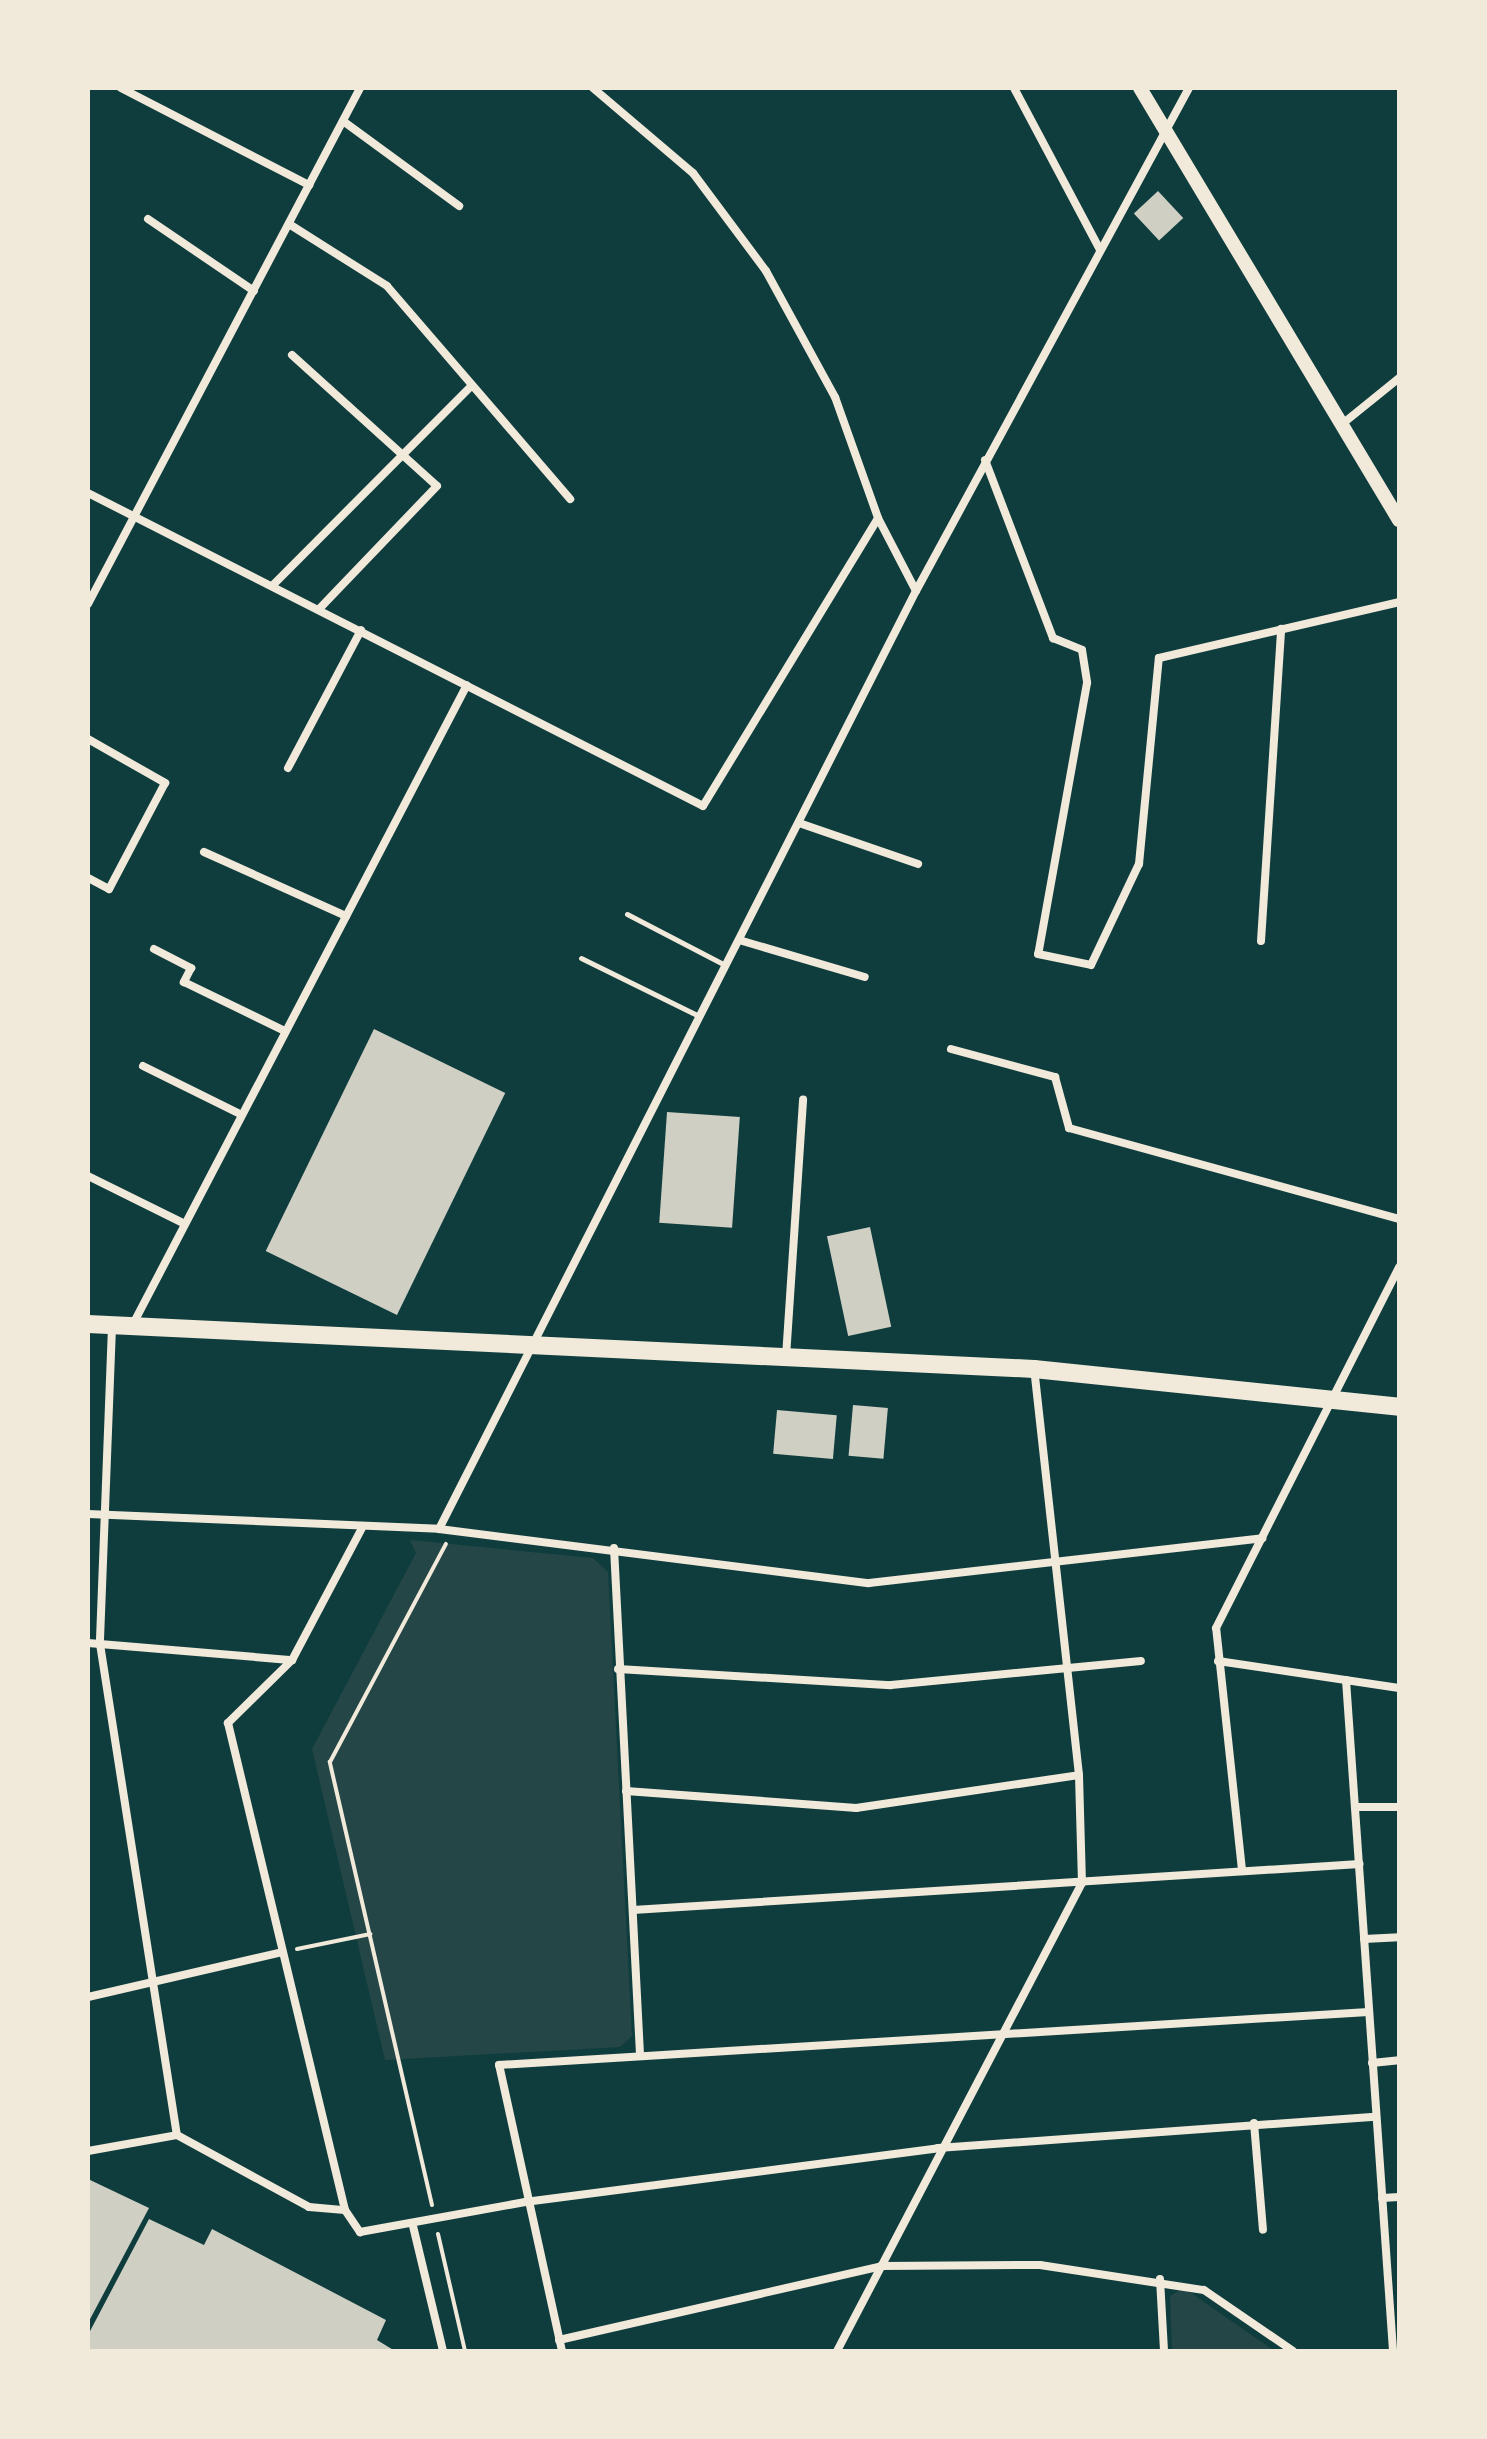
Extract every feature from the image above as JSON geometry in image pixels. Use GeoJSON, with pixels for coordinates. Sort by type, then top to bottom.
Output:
{"type":"FeatureCollection","features":[{"type":"Feature","properties":{"kind":"highway"},"geometry":{"type":"LineString","coordinates":[[88,1324],[1034,1369],[1399,1407]]}},
{"type":"Feature","properties":{"kind":"street"},"geometry":{"type":"LineString","coordinates":[[121,88],[140,92],[309,185]]}},
{"type":"Feature","properties":{"kind":"street"},"geometry":{"type":"LineString","coordinates":[[88,604],[360,88]]}},
{"type":"Feature","properties":{"kind":"street"},"geometry":{"type":"LineString","coordinates":[[593,88],[693,173],[766,271],[835,397],[878,518],[916,591]]}},
{"type":"Feature","properties":{"kind":"street"},"geometry":{"type":"LineString","coordinates":[[1014,88],[1100,250]]}},
{"type":"Feature","properties":{"kind":"street"},"geometry":{"type":"LineString","coordinates":[[1140,88],[1399,520]]}},
{"type":"Feature","properties":{"kind":"street"},"geometry":{"type":"LineString","coordinates":[[439,1529],[529,1345],[916,591],[1189,88]]}},
{"type":"Feature","properties":{"kind":"street"},"geometry":{"type":"LineString","coordinates":[[343,121],[459,206]]}},
{"type":"Feature","properties":{"kind":"street"},"geometry":{"type":"LineString","coordinates":[[148,219],[254,291]]}},
{"type":"Feature","properties":{"kind":"street"},"geometry":{"type":"LineString","coordinates":[[289,224],[387,286],[570,499]]}},
{"type":"Feature","properties":{"kind":"street"},"geometry":{"type":"LineString","coordinates":[[292,355],[437,486],[319,609]]}},
{"type":"Feature","properties":{"kind":"street"},"geometry":{"type":"LineString","coordinates":[[1341,425],[1399,378]]}},
{"type":"Feature","properties":{"kind":"street"},"geometry":{"type":"LineString","coordinates":[[273,585],[472,385]]}},
{"type":"Feature","properties":{"kind":"street"},"geometry":{"type":"LineString","coordinates":[[985,460],[1053,638],[1082,650],[1087,683],[1038,954],[1091,965],[1139,864],[1159,658],[1399,602]]}},
{"type":"Feature","properties":{"kind":"street"},"geometry":{"type":"LineString","coordinates":[[88,493],[136,514],[703,806],[878,518]]}},
{"type":"Feature","properties":{"kind":"street"},"geometry":{"type":"LineString","coordinates":[[1261,941],[1281,629]]}},
{"type":"Feature","properties":{"kind":"street"},"geometry":{"type":"LineString","coordinates":[[288,768],[361,630]]}},
{"type":"Feature","properties":{"kind":"street"},"geometry":{"type":"LineString","coordinates":[[131,1326],[238,1113],[467,685]]}},
{"type":"Feature","properties":{"kind":"street"},"geometry":{"type":"LineString","coordinates":[[88,739],[165,783],[109,889],[88,878]]}},
{"type":"Feature","properties":{"kind":"street"},"geometry":{"type":"LineString","coordinates":[[799,823],[918,864]]}},
{"type":"Feature","properties":{"kind":"street"},"geometry":{"type":"LineString","coordinates":[[204,852],[346,916]]}},
{"type":"Feature","properties":{"kind":"street"},"geometry":{"type":"LineString","coordinates":[[739,940],[865,977]]}},
{"type":"Feature","properties":{"kind":"street"},"geometry":{"type":"LineString","coordinates":[[154,949],[191,968],[184,982],[283,1030]]}},
{"type":"Feature","properties":{"kind":"street"},"geometry":{"type":"LineString","coordinates":[[951,1049],[1055,1077],[1069,1128],[1399,1219]]}},
{"type":"Feature","properties":{"kind":"street"},"geometry":{"type":"LineString","coordinates":[[143,1066],[238,1113]]}},
{"type":"Feature","properties":{"kind":"street"},"geometry":{"type":"LineString","coordinates":[[786,1358],[803,1100]]}},
{"type":"Feature","properties":{"kind":"street"},"geometry":{"type":"LineString","coordinates":[[88,1176],[181,1222]]}},
{"type":"Feature","properties":{"kind":"street"},"geometry":{"type":"LineString","coordinates":[[1242,1870],[1216,1628],[1399,1267]]}},
{"type":"Feature","properties":{"kind":"street"},"geometry":{"type":"LineString","coordinates":[[112,1325],[101,1517],[100,1644],[177,2135]]}},
{"type":"Feature","properties":{"kind":"street"},"geometry":{"type":"LineString","coordinates":[[837,2351],[998,2032],[1082,1883],[1079,1775],[1034,1369]]}},
{"type":"Feature","properties":{"kind":"street"},"geometry":{"type":"LineString","coordinates":[[88,1514],[101,1517],[439,1529],[614,1548],[869,1583],[1054,1559],[1262,1538]]}},
{"type":"Feature","properties":{"kind":"street"},"geometry":{"type":"LineString","coordinates":[[362,1528],[292,1660],[228,1723],[279,1953],[345,2210],[360,2232],[413,2226],[525,2202],[938,2148],[1254,2123],[1375,2117]]}},
{"type":"Feature","properties":{"kind":"street"},"geometry":{"type":"LineString","coordinates":[[614,1548],[640,2055]]}},
{"type":"Feature","properties":{"kind":"street"},"geometry":{"type":"LineString","coordinates":[[88,1643],[292,1660]]}},
{"type":"Feature","properties":{"kind":"street"},"geometry":{"type":"LineString","coordinates":[[618,1669],[891,1685],[1141,1661]]}},
{"type":"Feature","properties":{"kind":"street"},"geometry":{"type":"LineString","coordinates":[[1218,1661],[1399,1688]]}},
{"type":"Feature","properties":{"kind":"street"},"geometry":{"type":"LineString","coordinates":[[1346,1680],[1357,1807],[1375,2117],[1395,2333],[1393,2351]]}},
{"type":"Feature","properties":{"kind":"street"},"geometry":{"type":"LineString","coordinates":[[626,1791],[856,1808],[1079,1775]]}},
{"type":"Feature","properties":{"kind":"street"},"geometry":{"type":"LineString","coordinates":[[1357,1807],[1399,1807]]}},
{"type":"Feature","properties":{"kind":"street"},"geometry":{"type":"LineString","coordinates":[[633,1910],[1360,1864]]}},
{"type":"Feature","properties":{"kind":"street"},"geometry":{"type":"LineString","coordinates":[[1364,1939],[1399,1937]]}},
{"type":"Feature","properties":{"kind":"street"},"geometry":{"type":"LineString","coordinates":[[88,1997],[279,1953]]}},
{"type":"Feature","properties":{"kind":"street"},"geometry":{"type":"LineString","coordinates":[[562,2351],[525,2202],[499,2065],[998,2032],[1368,2012]]}},
{"type":"Feature","properties":{"kind":"street"},"geometry":{"type":"LineString","coordinates":[[1372,2063],[1399,2060]]}},
{"type":"Feature","properties":{"kind":"street"},"geometry":{"type":"LineString","coordinates":[[1254,2123],[1263,2230]]}},
{"type":"Feature","properties":{"kind":"street"},"geometry":{"type":"LineString","coordinates":[[88,2151],[177,2135],[309,2207],[345,2210]]}},
{"type":"Feature","properties":{"kind":"street"},"geometry":{"type":"LineString","coordinates":[[1382,2198],[1399,2197]]}},
{"type":"Feature","properties":{"kind":"street"},"geometry":{"type":"LineString","coordinates":[[413,2226],[443,2351]]}},
{"type":"Feature","properties":{"kind":"street"},"geometry":{"type":"LineString","coordinates":[[559,2340],[881,2266],[1040,2265],[1160,2279],[1204,2290],[1293,2351]]}},
{"type":"Feature","properties":{"kind":"street"},"geometry":{"type":"LineString","coordinates":[[1160,2279],[1164,2351]]}},
{"type":"Feature","properties":{"kind":"lane"},"geometry":{"type":"LineString","coordinates":[[627,914],[725,965]]}},
{"type":"Feature","properties":{"kind":"lane"},"geometry":{"type":"LineString","coordinates":[[581,958],[699,1016]]}},
{"type":"Feature","properties":{"kind":"path"},"geometry":{"type":"LineString","coordinates":[[432,2205],[330,1762],[447,1541]]}},
{"type":"Feature","properties":{"kind":"path"},"geometry":{"type":"LineString","coordinates":[[279,1953],[370,1934]]}},
{"type":"Feature","properties":{"kind":"path"},"geometry":{"type":"LineString","coordinates":[[438,2234],[465,2351]]}},
{"type":"Feature","properties":{"kind":"shaded area"},"geometry":{"type":"Polygon","coordinates":[[[410,1540],[593,1558],[608,1572],[632,2036],[620,2047],[385,2060],[312,1749],[416,1553],[410,1540]]]}},
{"type":"Feature","properties":{"kind":"shaded area"},"geometry":{"type":"Polygon","coordinates":[[[1184,2288],[1275,2351],[1172,2351],[1170,2296],[1184,2288]]]}},
{"type":"Feature","properties":{"kind":"building"},"geometry":{"type":"Polygon","coordinates":[[[1158,191],[1183,218],[1159,241],[1134,214],[1158,191]]]}},
{"type":"Feature","properties":{"kind":"building"},"geometry":{"type":"Polygon","coordinates":[[[374,1029],[505,1093],[397,1315],[266,1251],[374,1029]]]}},
{"type":"Feature","properties":{"kind":"building"},"geometry":{"type":"Polygon","coordinates":[[[667,1112],[740,1117],[732,1228],[659,1223],[667,1112]]]}},
{"type":"Feature","properties":{"kind":"building"},"geometry":{"type":"Polygon","coordinates":[[[870,1227],[891,1327],[848,1336],[827,1236],[870,1227]]]}},
{"type":"Feature","properties":{"kind":"building"},"geometry":{"type":"Polygon","coordinates":[[[853,1405],[888,1408],[883,1459],[849,1456],[853,1405]]]}},
{"type":"Feature","properties":{"kind":"building"},"geometry":{"type":"Polygon","coordinates":[[[777,1410],[837,1415],[833,1459],[773,1454],[777,1410]]]}},
{"type":"Feature","properties":{"kind":"building"},"geometry":{"type":"Polygon","coordinates":[[[88,2179],[149,2208],[88,2323],[88,2179]]]}},
{"type":"Feature","properties":{"kind":"building"},"geometry":{"type":"Polygon","coordinates":[[[149,2219],[204,2245],[212,2229],[386,2320],[377,2340],[395,2351],[88,2351],[88,2335],[149,2219]]]}}]}
